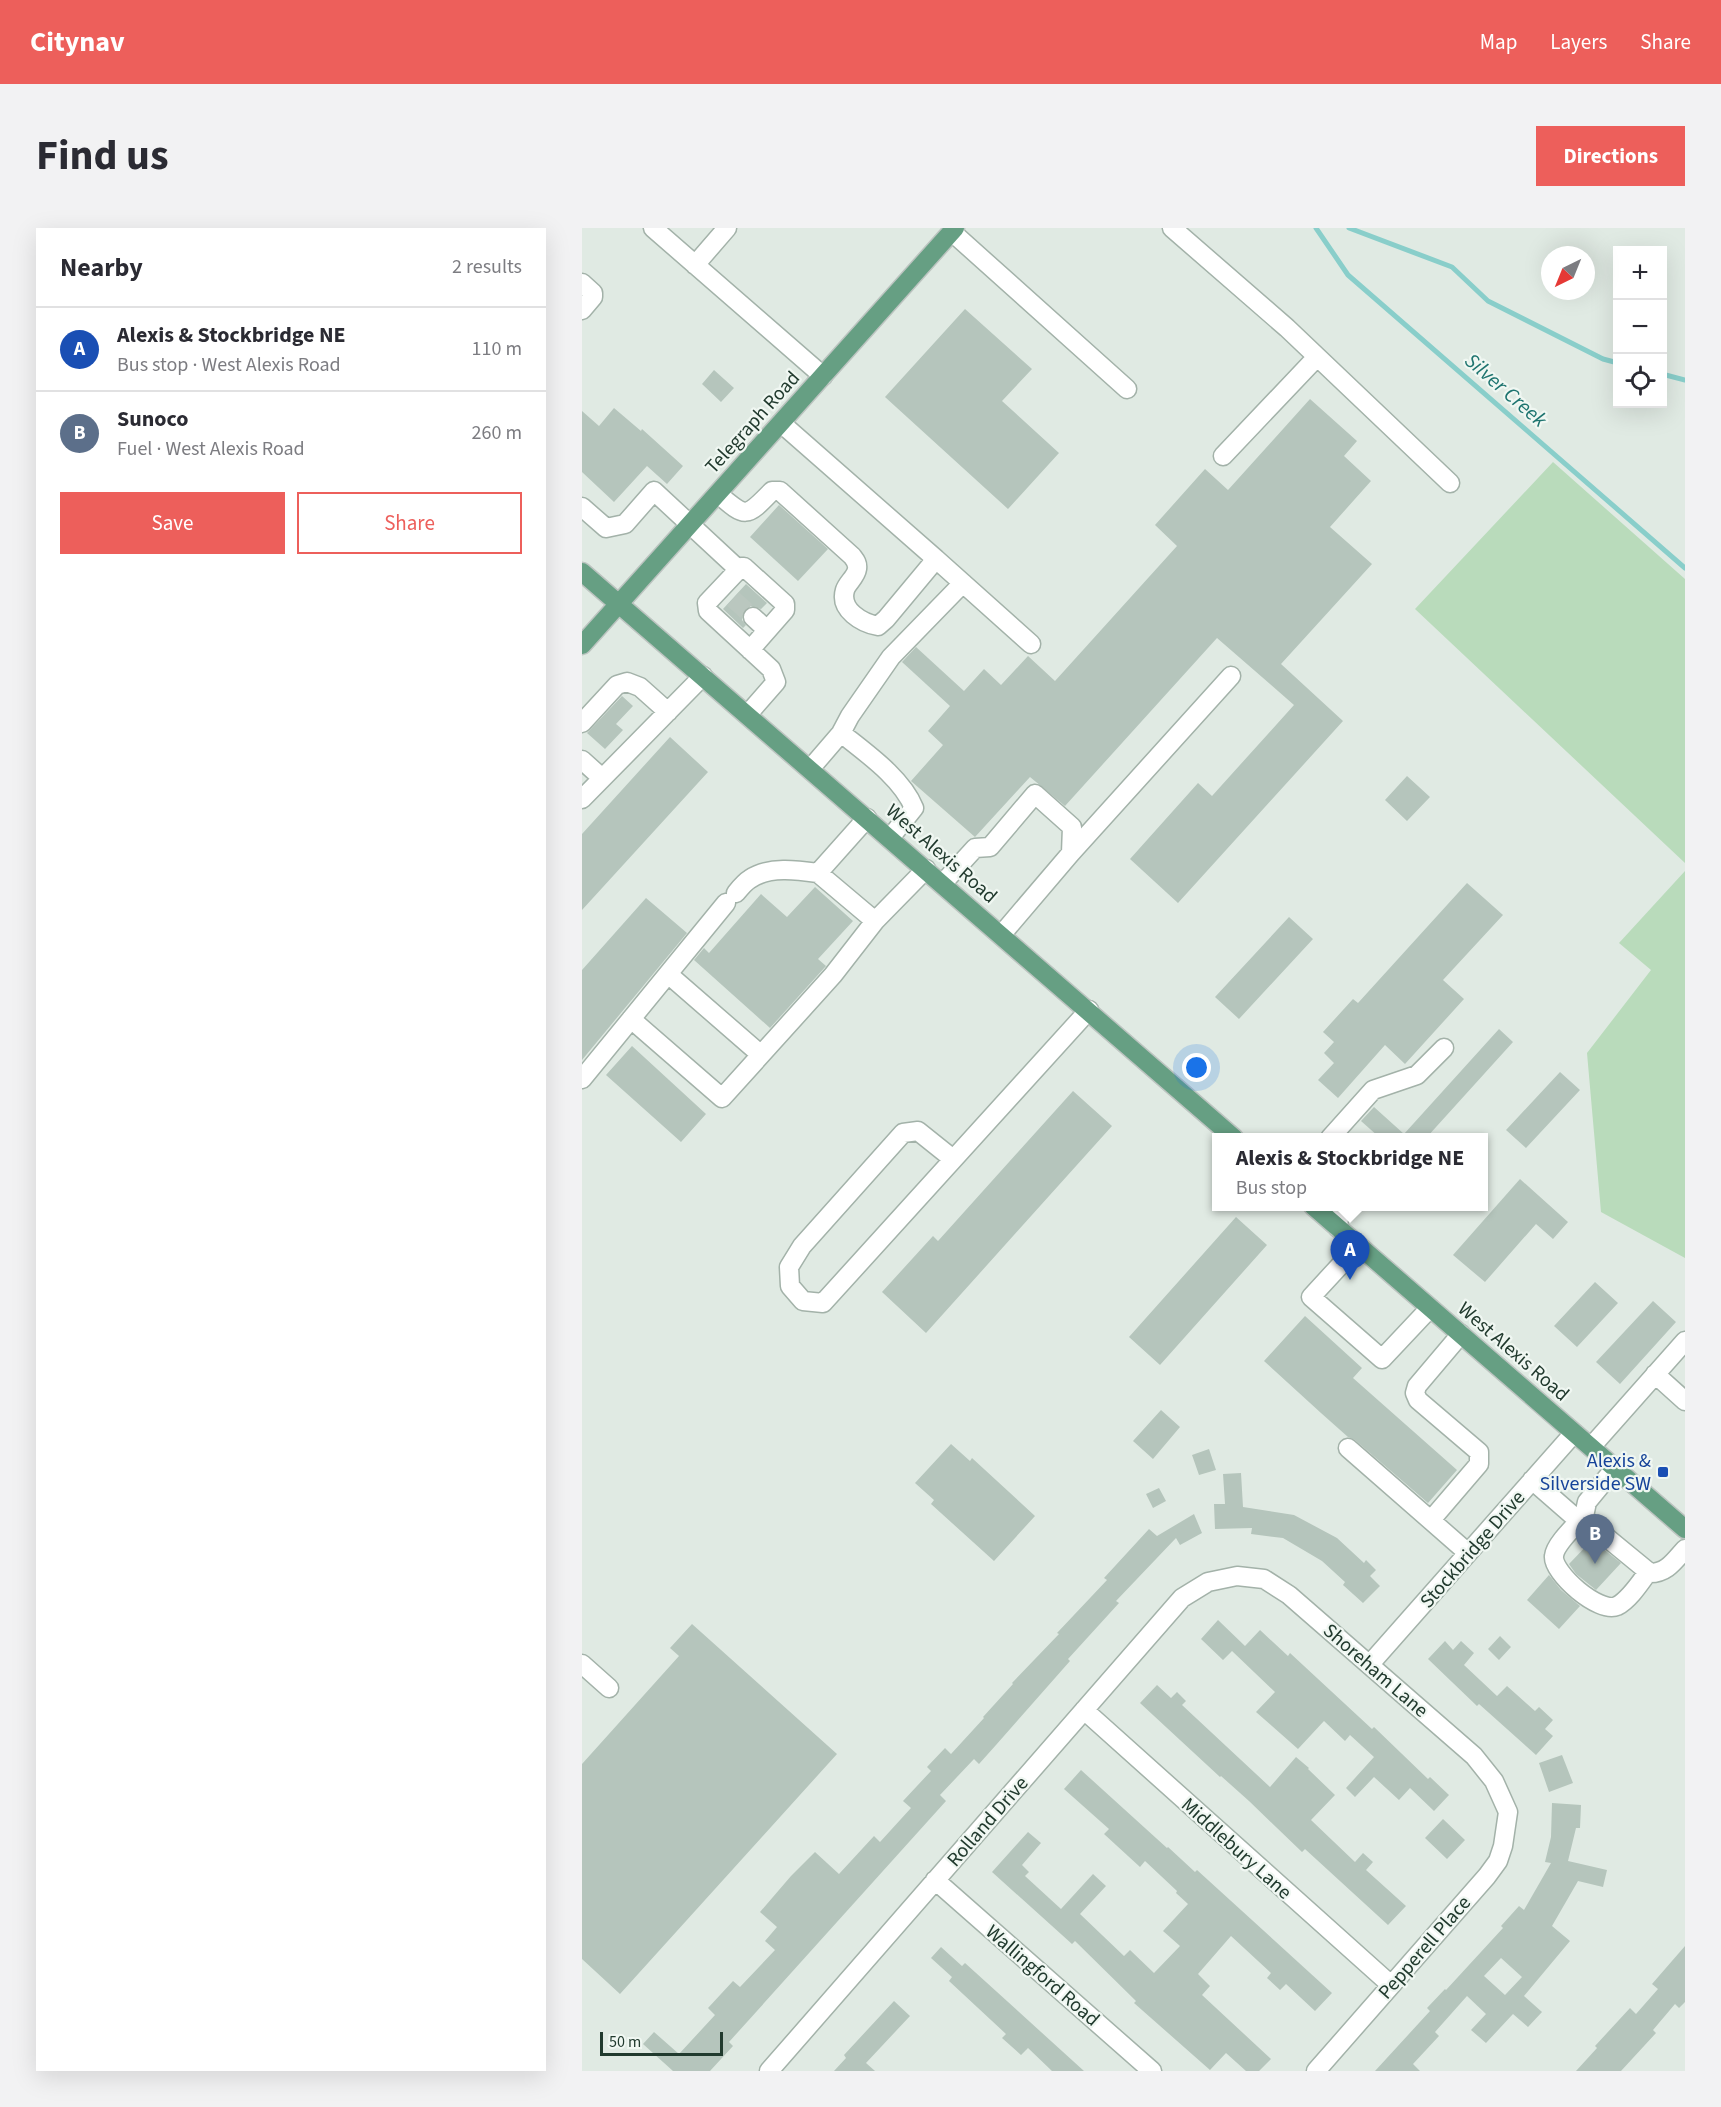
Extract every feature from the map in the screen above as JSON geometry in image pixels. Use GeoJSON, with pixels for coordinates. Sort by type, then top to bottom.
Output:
{"type":"FeatureCollection","features":[{"type":"Feature","properties":{"kind":"main road","name":"Telegraph Road"},"geometry":{"type":"LineString","coordinates":[[582,645],[953,230]]}},
{"type":"Feature","properties":{"kind":"main road","name":"West Alexis Road"},"geometry":{"type":"LineString","coordinates":[[582,572],[1229,1133]]}},
{"type":"Feature","properties":{"kind":"main road","name":"West Alexis Road"},"geometry":{"type":"LineString","coordinates":[[1319,1211],[1685,1529]]}},
{"type":"Feature","properties":{"kind":"street"},"geometry":{"type":"LineString","coordinates":[[653,228],[823,376]]}},
{"type":"Feature","properties":{"kind":"street"},"geometry":{"type":"LineString","coordinates":[[695,265],[727,228]]}},
{"type":"Feature","properties":{"kind":"street"},"geometry":{"type":"LineString","coordinates":[[1172,228],[1287,328],[1450,483]]}},
{"type":"Feature","properties":{"kind":"street"},"geometry":{"type":"LineString","coordinates":[[953,230],[1126,389]]}},
{"type":"Feature","properties":{"kind":"street"},"geometry":{"type":"LineString","coordinates":[[582,283],[593,293],[593,297],[582,310]]}},
{"type":"Feature","properties":{"kind":"street"},"geometry":{"type":"LineString","coordinates":[[1223,456],[1316,358]]}},
{"type":"Feature","properties":{"kind":"street"},"geometry":{"type":"LineString","coordinates":[[781,423],[1031,644]]}},
{"type":"Feature","properties":{"kind":"street"},"geometry":{"type":"LineString","coordinates":[[582,507],[606,528],[625,525],[654,491],[689,526],[738,569]]}},
{"type":"Feature","properties":{"kind":"street"},"geometry":{"type":"LineString","coordinates":[[718,494],[739,512],[753,511],[772,491],[780,491],[793,501],[857,563],[857,571],[845,591],[845,602],[852,613],[865,624],[878,626],[886,620],[936,560]]}},
{"type":"Feature","properties":{"kind":"street"},"geometry":{"type":"LineString","coordinates":[[748,714],[776,682],[771,669],[750,650],[708,611],[707,603],[727,593],[741,567],[744,567],[785,604],[785,610],[750,650]]}},
{"type":"Feature","properties":{"kind":"street"},"geometry":{"type":"LineString","coordinates":[[810,768],[841,733],[849,716],[891,657],[963,583]]}},
{"type":"Feature","properties":{"kind":"street"},"geometry":{"type":"LineString","coordinates":[[753,617],[767,630]]}},
{"type":"Feature","properties":{"kind":"street"},"geometry":{"type":"LineString","coordinates":[[582,799],[703,676]]}},
{"type":"Feature","properties":{"kind":"street"},"geometry":{"type":"LineString","coordinates":[[1002,934],[1071,853],[1231,676]]}},
{"type":"Feature","properties":{"kind":"street"},"geometry":{"type":"LineString","coordinates":[[582,723],[617,685],[627,682],[640,687],[668,712]]}},
{"type":"Feature","properties":{"kind":"street"},"geometry":{"type":"LineString","coordinates":[[841,733],[882,766],[910,799],[914,808],[890,838]]}},
{"type":"Feature","properties":{"kind":"street"},"geometry":{"type":"LineString","coordinates":[[582,760],[602,778]]}},
{"type":"Feature","properties":{"kind":"street"},"geometry":{"type":"LineString","coordinates":[[943,883],[975,848],[990,847],[1035,794],[1072,827],[1071,853]]}},
{"type":"Feature","properties":{"kind":"street"},"geometry":{"type":"LineString","coordinates":[[818,873],[867,818]]}},
{"type":"Feature","properties":{"kind":"street"},"geometry":{"type":"LineString","coordinates":[[631,1019],[722,1098],[833,975],[875,921],[926,869]]}},
{"type":"Feature","properties":{"kind":"street"},"geometry":{"type":"LineString","coordinates":[[582,1079],[731,898],[750,879],[776,871],[818,873],[875,921]]}},
{"type":"Feature","properties":{"kind":"street"},"geometry":{"type":"LineString","coordinates":[[668,974],[760,1054]]}},
{"type":"Feature","properties":{"kind":"street"},"geometry":{"type":"LineString","coordinates":[[953,1159],[918,1131],[903,1133],[802,1246],[789,1267],[790,1286],[804,1301],[823,1303],[1089,1010]]}},
{"type":"Feature","properties":{"kind":"street"},"geometry":{"type":"LineString","coordinates":[[1338,1133],[1373,1090],[1417,1075],[1444,1048]]}},
{"type":"Feature","properties":{"kind":"street"},"geometry":{"type":"LineString","coordinates":[[1338,1228],[1340,1211]]}},
{"type":"Feature","properties":{"kind":"street"},"geometry":{"type":"LineString","coordinates":[[1358,1246],[1311,1297],[1382,1359],[1430,1308]]}},
{"type":"Feature","properties":{"kind":"street"},"geometry":{"type":"LineString","coordinates":[[1431,1520],[1479,1464],[1480,1458],[1479,1452],[1418,1400],[1415,1393],[1417,1386],[1461,1334]]}},
{"type":"Feature","properties":{"kind":"street"},"geometry":{"type":"LineString","coordinates":[[1591,1447],[1685,1341]]}},
{"type":"Feature","properties":{"kind":"street"},"geometry":{"type":"LineString","coordinates":[[1655,1374],[1685,1401]]}},
{"type":"Feature","properties":{"kind":"street","name":"Stockbridge Drive"},"geometry":{"type":"LineString","coordinates":[[1370,1664],[1574,1433]]}},
{"type":"Feature","properties":{"kind":"street"},"geometry":{"type":"LineString","coordinates":[[1348,1448],[1468,1553]]}},
{"type":"Feature","properties":{"kind":"street"},"geometry":{"type":"LineString","coordinates":[[1615,1468],[1587,1502],[1582,1518],[1559,1544],[1554,1553],[1554,1563],[1561,1573],[1593,1603],[1605,1607],[1616,1607],[1648,1572]]}},
{"type":"Feature","properties":{"kind":"street"},"geometry":{"type":"LineString","coordinates":[[1532,1480],[1648,1572],[1659,1573],[1667,1569],[1685,1549]]}},
{"type":"Feature","properties":{"kind":"street","name":"Shoreham Lane"},"geometry":{"type":"LineString","coordinates":[[1213,1581],[1237,1576],[1264,1579],[1289,1595],[1474,1756],[1494,1781],[1508,1812]]}},
{"type":"Feature","properties":{"kind":"street","name":"Rolland Drive"},"geometry":{"type":"LineString","coordinates":[[769,2071],[1182,1598],[1213,1581]]}},
{"type":"Feature","properties":{"kind":"street"},"geometry":{"type":"LineString","coordinates":[[582,1664],[609,1688]]}},
{"type":"Feature","properties":{"kind":"street","name":"Middlebury Lane"},"geometry":{"type":"LineString","coordinates":[[1084,1710],[1391,1985]]}},
{"type":"Feature","properties":{"kind":"street","name":"Pepperell Place"},"geometry":{"type":"LineString","coordinates":[[1316,2071],[1487,1876],[1498,1861],[1503,1846],[1508,1812]]}},
{"type":"Feature","properties":{"kind":"street","name":"Wallingford Road"},"geometry":{"type":"LineString","coordinates":[[935,1880],[1152,2071]]}},
{"type":"Feature","properties":{"kind":"green space"},"geometry":{"type":"Polygon","coordinates":[[[1553,462],[1685,579],[1685,863],[1415,609],[1553,462]]]}},
{"type":"Feature","properties":{"kind":"green space"},"geometry":{"type":"Polygon","coordinates":[[[1685,871],[1685,1258],[1601,1212],[1587,1053],[1651,970],[1619,943],[1685,871]]]}},
{"type":"Feature","properties":{"kind":"building"},"geometry":{"type":"Polygon","coordinates":[[[965,309],[1032,369],[1002,401],[1059,453],[1008,509],[885,397],[965,309]]]}},
{"type":"Feature","properties":{"kind":"building"},"geometry":{"type":"Polygon","coordinates":[[[714,370],[734,388],[721,402],[702,384],[714,370]]]}},
{"type":"Feature","properties":{"kind":"building"},"geometry":{"type":"Polygon","coordinates":[[[1310,399],[1357,441],[1344,456],[1371,481],[1330,527],[1372,564],[1281,664],[1343,721],[1178,903],[1130,859],[1198,783],[1212,796],[1294,705],[1217,638],[1065,806],[1030,777],[975,837],[911,781],[943,745],[928,731],[950,706],[902,662],[916,647],[964,691],[984,669],[1001,685],[1028,656],[1055,681],[1177,546],[1155,525],[1205,469],[1228,490],[1310,399]]]}},
{"type":"Feature","properties":{"kind":"building"},"geometry":{"type":"Polygon","coordinates":[[[614,408],[641,431],[642,429],[683,466],[667,484],[647,466],[614,502],[582,472],[582,411],[599,426],[614,408]]]}},
{"type":"Feature","properties":{"kind":"building"},"geometry":{"type":"Polygon","coordinates":[[[779,505],[828,549],[798,581],[750,537],[779,505]]]}},
{"type":"Feature","properties":{"kind":"building"},"geometry":{"type":"Polygon","coordinates":[[[746,584],[767,603],[761,609],[750,606],[744,610],[742,620],[746,625],[743,628],[723,609],[746,584]]]}},
{"type":"Feature","properties":{"kind":"building"},"geometry":{"type":"Polygon","coordinates":[[[622,696],[633,706],[616,724],[623,730],[605,749],[587,733],[622,696]]]}},
{"type":"Feature","properties":{"kind":"building"},"geometry":{"type":"Polygon","coordinates":[[[670,737],[708,772],[582,910],[582,834],[670,737]]]}},
{"type":"Feature","properties":{"kind":"building"},"geometry":{"type":"Polygon","coordinates":[[[1407,776],[1430,797],[1407,821],[1385,800],[1407,776]]]}},
{"type":"Feature","properties":{"kind":"building"},"geometry":{"type":"Polygon","coordinates":[[[1467,883],[1503,915],[1443,980],[1464,999],[1405,1064],[1385,1045],[1338,1098],[1318,1080],[1334,1063],[1324,1053],[1334,1042],[1323,1032],[1353,999],[1358,1003],[1467,883]]]}},
{"type":"Feature","properties":{"kind":"building"},"geometry":{"type":"Polygon","coordinates":[[[815,887],[853,921],[818,959],[826,966],[770,1028],[694,960],[704,948],[709,953],[761,894],[787,917],[815,887]]]}},
{"type":"Feature","properties":{"kind":"building"},"geometry":{"type":"Polygon","coordinates":[[[646,898],[687,933],[582,1060],[582,970],[646,898]]]}},
{"type":"Feature","properties":{"kind":"building"},"geometry":{"type":"Polygon","coordinates":[[[1289,917],[1313,939],[1239,1019],[1215,997],[1289,917]]]}},
{"type":"Feature","properties":{"kind":"building"},"geometry":{"type":"Polygon","coordinates":[[[1499,1029],[1513,1042],[1431,1133],[1405,1133],[1499,1029]]]}},
{"type":"Feature","properties":{"kind":"building"},"geometry":{"type":"Polygon","coordinates":[[[632,1046],[706,1114],[681,1142],[606,1075],[632,1046]]]}},
{"type":"Feature","properties":{"kind":"building"},"geometry":{"type":"Polygon","coordinates":[[[1560,1072],[1580,1090],[1526,1148],[1506,1130],[1560,1072]]]}},
{"type":"Feature","properties":{"kind":"building"},"geometry":{"type":"Polygon","coordinates":[[[1073,1091],[1112,1126],[926,1333],[882,1292],[933,1236],[938,1241],[1073,1091]]]}},
{"type":"Feature","properties":{"kind":"building"},"geometry":{"type":"Polygon","coordinates":[[[1374,1107],[1403,1133],[1374,1133],[1361,1121],[1374,1107]]]}},
{"type":"Feature","properties":{"kind":"building"},"geometry":{"type":"Polygon","coordinates":[[[1520,1179],[1568,1222],[1553,1239],[1536,1224],[1485,1282],[1453,1255],[1520,1179]]]}},
{"type":"Feature","properties":{"kind":"building"},"geometry":{"type":"Polygon","coordinates":[[[1236,1217],[1267,1245],[1160,1365],[1129,1337],[1236,1217]]]}},
{"type":"Feature","properties":{"kind":"building"},"geometry":{"type":"Polygon","coordinates":[[[1595,1282],[1618,1303],[1577,1347],[1554,1326],[1595,1282]]]}},
{"type":"Feature","properties":{"kind":"building"},"geometry":{"type":"Polygon","coordinates":[[[1653,1301],[1676,1322],[1620,1384],[1596,1362],[1653,1301]]]}},
{"type":"Feature","properties":{"kind":"building"},"geometry":{"type":"Polygon","coordinates":[[[1305,1316],[1362,1368],[1353,1378],[1457,1470],[1428,1503],[1355,1440],[1348,1437],[1264,1361],[1305,1316]]]}},
{"type":"Feature","properties":{"kind":"building"},"geometry":{"type":"Polygon","coordinates":[[[1161,1410],[1180,1427],[1153,1459],[1133,1441],[1161,1410]]]}},
{"type":"Feature","properties":{"kind":"building"},"geometry":{"type":"Polygon","coordinates":[[[951,1444],[970,1461],[972,1458],[1035,1516],[994,1561],[931,1504],[934,1500],[915,1483],[951,1444]]]}},
{"type":"Feature","properties":{"kind":"building"},"geometry":{"type":"Polygon","coordinates":[[[1209,1449],[1216,1470],[1199,1475],[1192,1455],[1209,1449]]]}},
{"type":"Feature","properties":{"kind":"building"},"geometry":{"type":"Polygon","coordinates":[[[1241,1473],[1243,1507],[1294,1515],[1337,1538],[1364,1563],[1366,1560],[1376,1570],[1370,1576],[1380,1586],[1363,1603],[1322,1561],[1283,1538],[1251,1534],[1252,1528],[1215,1529],[1214,1504],[1225,1504],[1223,1474],[1241,1473]]]}},
{"type":"Feature","properties":{"kind":"building"},"geometry":{"type":"Polygon","coordinates":[[[1159,1488],[1166,1501],[1153,1508],[1146,1494],[1159,1488]]]}},
{"type":"Feature","properties":{"kind":"building"},"geometry":{"type":"Polygon","coordinates":[[[1194,1514],[1202,1533],[1180,1545],[1176,1538],[1116,1601],[1119,1603],[979,1764],[974,1759],[940,1795],[946,1801],[729,2042],[733,2046],[710,2071],[673,2071],[643,2044],[654,2032],[679,2054],[715,2015],[708,2008],[733,1981],[740,1987],[775,1950],[765,1941],[777,1927],[760,1912],[791,1876],[815,1852],[839,1874],[874,1836],[880,1842],[911,1808],[903,1801],[931,1771],[927,1767],[945,1748],[951,1754],[1012,1683],[1107,1580],[1104,1578],[1149,1529],[1157,1536],[1194,1514]]]}},
{"type":"Feature","properties":{"kind":"building"},"geometry":{"type":"Polygon","coordinates":[[[1592,1540],[1621,1563],[1596,1590],[1576,1574],[1569,1564],[1592,1540]]]}},
{"type":"Feature","properties":{"kind":"building"},"geometry":{"type":"Polygon","coordinates":[[[1549,1575],[1561,1590],[1580,1606],[1559,1629],[1527,1600],[1549,1575]]]}},
{"type":"Feature","properties":{"kind":"building"},"geometry":{"type":"Polygon","coordinates":[[[1218,1620],[1245,1646],[1260,1630],[1288,1656],[1290,1653],[1372,1729],[1374,1727],[1428,1779],[1430,1777],[1449,1795],[1434,1811],[1410,1788],[1399,1800],[1374,1777],[1355,1797],[1346,1788],[1374,1757],[1350,1735],[1345,1741],[1324,1721],[1298,1749],[1256,1712],[1275,1692],[1232,1651],[1223,1660],[1201,1639],[1218,1620]]]}},
{"type":"Feature","properties":{"kind":"building"},"geometry":{"type":"Polygon","coordinates":[[[692,1624],[837,1754],[620,1994],[582,1959],[582,1764],[679,1656],[670,1648],[692,1624]]]}},
{"type":"Feature","properties":{"kind":"building"},"geometry":{"type":"Polygon","coordinates":[[[1500,1636],[1511,1647],[1499,1660],[1488,1649],[1500,1636]]]}},
{"type":"Feature","properties":{"kind":"building"},"geometry":{"type":"Polygon","coordinates":[[[1445,1641],[1453,1650],[1461,1641],[1474,1653],[1464,1665],[1497,1696],[1507,1686],[1535,1711],[1539,1707],[1553,1720],[1545,1729],[1553,1736],[1536,1755],[1479,1704],[1477,1706],[1428,1659],[1445,1641]]]}},
{"type":"Feature","properties":{"kind":"building"},"geometry":{"type":"Polygon","coordinates":[[[1157,1685],[1171,1698],[1177,1692],[1186,1701],[1182,1705],[1270,1787],[1296,1757],[1335,1795],[1311,1820],[1355,1862],[1363,1853],[1373,1862],[1366,1870],[1406,1906],[1388,1925],[1305,1849],[1302,1852],[1140,1703],[1157,1685]]]}},
{"type":"Feature","properties":{"kind":"building"},"geometry":{"type":"Polygon","coordinates":[[[1562,1755],[1573,1783],[1549,1792],[1539,1763],[1562,1755]]]}},
{"type":"Feature","properties":{"kind":"building"},"geometry":{"type":"Polygon","coordinates":[[[1081,1770],[1167,1848],[1195,1872],[1197,1870],[1332,1993],[1315,2011],[1286,1984],[1280,1990],[1267,1978],[1271,1973],[1231,1936],[1198,1974],[1210,1986],[1202,1995],[1271,2059],[1259,2071],[1246,2071],[1226,2053],[1210,2070],[1134,2003],[1136,2001],[1075,1941],[1072,1944],[992,1872],[1028,1832],[1041,1843],[1022,1865],[1029,1872],[1025,1876],[1061,1909],[1093,1874],[1106,1886],[1080,1914],[1124,1956],[1130,1950],[1154,1973],[1180,1946],[1163,1931],[1188,1904],[1145,1861],[1140,1867],[1104,1834],[1109,1829],[1064,1789],[1081,1770]]]}},
{"type":"Feature","properties":{"kind":"building"},"geometry":{"type":"Polygon","coordinates":[[[1552,1803],[1581,1805],[1580,1828],[1576,1828],[1568,1861],[1607,1870],[1603,1887],[1578,1881],[1552,1926],[1570,1941],[1524,1996],[1542,2012],[1528,2027],[1513,2014],[1486,2043],[1471,2030],[1486,2014],[1467,1996],[1435,2032],[1439,2036],[1413,2064],[1420,2071],[1375,2071],[1430,2011],[1427,2008],[1503,1928],[1501,1926],[1519,1906],[1524,1910],[1551,1863],[1545,1862],[1551,1837],[1552,1803]],[[1501,1958],[1484,1976],[1505,1995],[1522,1977],[1501,1958]]]}},
{"type":"Feature","properties":{"kind":"building"},"geometry":{"type":"Polygon","coordinates":[[[1443,1819],[1465,1840],[1447,1859],[1425,1838],[1443,1819]]]}},
{"type":"Feature","properties":{"kind":"building"},"geometry":{"type":"Polygon","coordinates":[[[1685,1946],[1685,2002],[1679,2008],[1675,2004],[1653,2030],[1656,2033],[1621,2071],[1576,2071],[1597,2048],[1595,2046],[1630,2008],[1636,2014],[1658,1989],[1652,1984],[1685,1946]]]}},
{"type":"Feature","properties":{"kind":"building"},"geometry":{"type":"Polygon","coordinates":[[[941,1947],[962,1966],[965,1963],[1084,2071],[1052,2071],[1028,2048],[1021,2055],[1002,2038],[1006,2034],[949,1981],[952,1977],[931,1958],[941,1947]]]}},
{"type":"Feature","properties":{"kind":"building"},"geometry":{"type":"Polygon","coordinates":[[[894,2001],[910,2016],[866,2063],[875,2071],[834,2071],[846,2058],[844,2055],[894,2001]]]}},
{"type":"Feature","properties":{"kind":"waterway","name":"Silver Creek"},"geometry":{"type":"LineString","coordinates":[[1316,228],[1348,275],[1685,568]]}},
{"type":"Feature","properties":{"kind":"waterway"},"geometry":{"type":"LineString","coordinates":[[1349,228],[1452,267],[1488,301],[1603,359],[1613,362]]}},
{"type":"Feature","properties":{"kind":"waterway"},"geometry":{"type":"LineString","coordinates":[[1667,375],[1685,380]]}},
{"type":"Feature","properties":{"kind":"tunnel"},"geometry":{"type":"LineString","coordinates":[[733,599],[753,617]]}},
{"type":"Feature","properties":{"kind":"place","name":"Alexis & Stockbridge NE"},"geometry":{"type":"Point","coordinates":[1350,1280]}},
{"type":"Feature","properties":{"kind":"place","name":"Alexis & Silverside SW"},"geometry":{"type":"Point","coordinates":[1663,1472]}},
{"type":"Feature","properties":{"kind":"place","name":"Sunoco"},"geometry":{"type":"Point","coordinates":[1595,1564]}}]}
